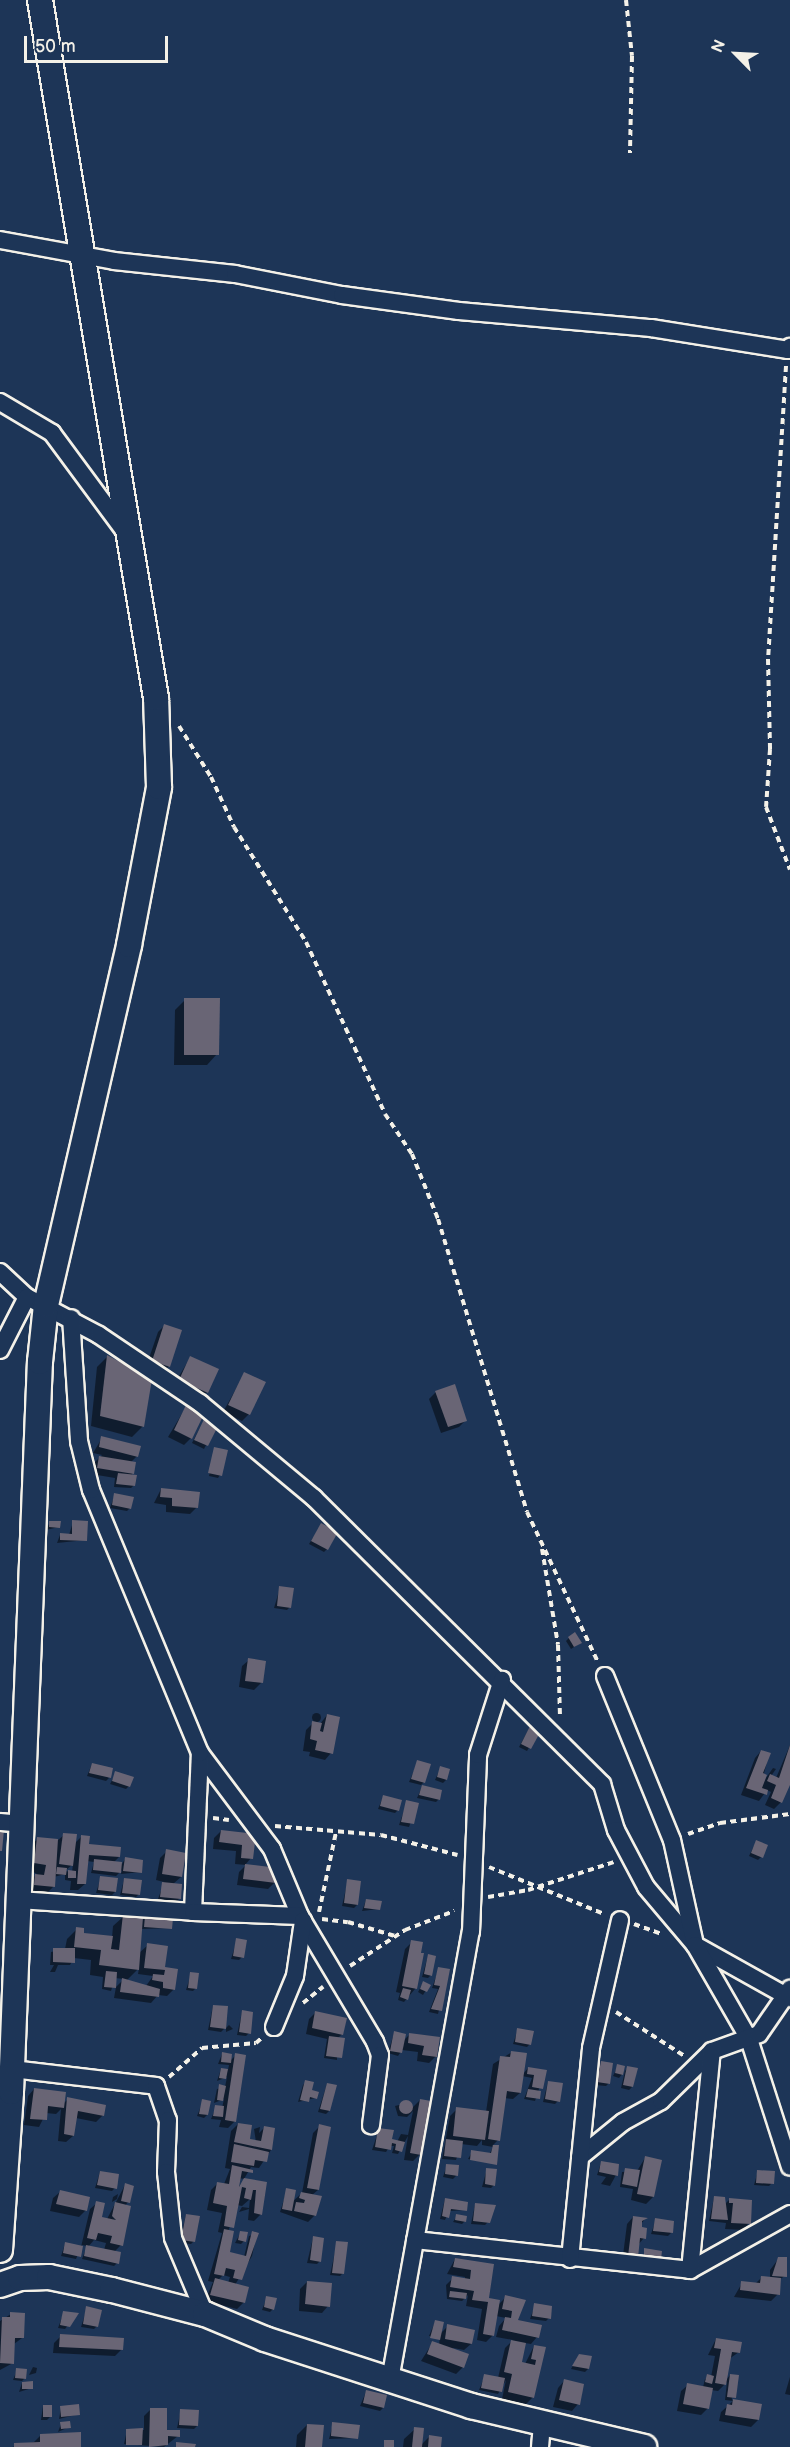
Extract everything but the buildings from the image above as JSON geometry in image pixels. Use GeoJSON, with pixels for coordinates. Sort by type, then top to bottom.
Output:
{"type":"FeatureCollection","features":[{"type":"Feature","properties":{"kind":"street"},"geometry":{"type":"LineString","coordinates":[[0,2235],[5,2104],[12,2069],[19,1900],[11,1823],[40,1362],[37,1301],[129,945],[159,787],[156,698],[40,0]]}},
{"type":"Feature","properties":{"kind":"street"},"geometry":{"type":"LineString","coordinates":[[0,240],[82,254],[235,274],[354,297],[459,311],[651,328],[789,349]]}},
{"type":"Feature","properties":{"kind":"street"},"geometry":{"type":"LineString","coordinates":[[0,402],[52,433],[130,539]]}},
{"type":"Feature","properties":{"kind":"street"},"geometry":{"type":"LineString","coordinates":[[0,1272],[37,1301],[71,1318],[200,1403],[272,1460],[573,1751],[602,1784],[616,1830],[646,1887],[695,1945],[749,2039],[790,2167]]}},
{"type":"Feature","properties":{"kind":"street"},"geometry":{"type":"LineString","coordinates":[[0,1350],[37,1301]]}},
{"type":"Feature","properties":{"kind":"street"},"geometry":{"type":"LineString","coordinates":[[71,1318],[79,1442],[91,1490],[200,1753],[257,1824],[273,1849],[307,1918],[312,1936],[378,2049],[371,2125]]}},
{"type":"Feature","properties":{"kind":"street"},"geometry":{"type":"LineString","coordinates":[[605,1676],[672,1840],[695,1945]]}},
{"type":"Feature","properties":{"kind":"street"},"geometry":{"type":"LineString","coordinates":[[390,2380],[471,1932],[478,1755],[502,1680]]}},
{"type":"Feature","properties":{"kind":"street"},"geometry":{"type":"LineString","coordinates":[[193,1912],[200,1753]]}},
{"type":"Feature","properties":{"kind":"street"},"geometry":{"type":"LineString","coordinates":[[19,1900],[307,1918]]}},
{"type":"Feature","properties":{"kind":"street"},"geometry":{"type":"LineString","coordinates":[[274,2027],[296,1976],[307,1918]]}},
{"type":"Feature","properties":{"kind":"street"},"geometry":{"type":"LineString","coordinates":[[570,2259],[591,2048],[621,1920]]}},
{"type":"Feature","properties":{"kind":"street"},"geometry":{"type":"LineString","coordinates":[[580,2157],[623,2122],[661,2101],[696,2063],[712,2051],[749,2039],[765,2027],[789,1994],[695,1945]]}},
{"type":"Feature","properties":{"kind":"street"},"geometry":{"type":"LineString","coordinates":[[690,2270],[712,2051]]}},
{"type":"Feature","properties":{"kind":"street"},"geometry":{"type":"LineString","coordinates":[[12,2069],[156,2086],[168,2120],[166,2172],[173,2238],[205,2314]]}},
{"type":"Feature","properties":{"kind":"street"},"geometry":{"type":"LineString","coordinates":[[415,2240],[570,2259],[690,2270],[790,2214]]}},
{"type":"Feature","properties":{"kind":"street"},"geometry":{"type":"LineString","coordinates":[[0,2285],[20,2278],[49,2277],[205,2314],[390,2380],[471,2406],[644,2447]]}},
{"type":"Feature","properties":{"kind":"street"},"geometry":{"type":"LineString","coordinates":[[540,2447],[542,2423]]}},
{"type":"Feature","properties":{"kind":"path"},"geometry":{"type":"LineString","coordinates":[[626,0],[632,56],[630,153]]}},
{"type":"Feature","properties":{"kind":"path"},"geometry":{"type":"LineString","coordinates":[[789,349],[780,420],[768,659],[770,749],[766,807],[790,870]]}},
{"type":"Feature","properties":{"kind":"path"},"geometry":{"type":"LineString","coordinates":[[156,698],[192,745],[234,827],[306,942],[385,1114],[412,1154],[438,1219],[527,1512],[605,1676]]}},
{"type":"Feature","properties":{"kind":"path"},"geometry":{"type":"LineString","coordinates":[[542,1543],[558,1645],[559,1712],[573,1751]]}},
{"type":"Feature","properties":{"kind":"path"},"geometry":{"type":"LineString","coordinates":[[197,1816],[381,1835],[435,1847],[621,1920],[695,1945]]}},
{"type":"Feature","properties":{"kind":"path"},"geometry":{"type":"LineString","coordinates":[[312,1936],[307,1918],[336,1832]]}},
{"type":"Feature","properties":{"kind":"path"},"geometry":{"type":"LineString","coordinates":[[307,1918],[348,1922],[395,1936]]}},
{"type":"Feature","properties":{"kind":"path"},"geometry":{"type":"LineString","coordinates":[[600,2002],[696,2063]]}}]}
